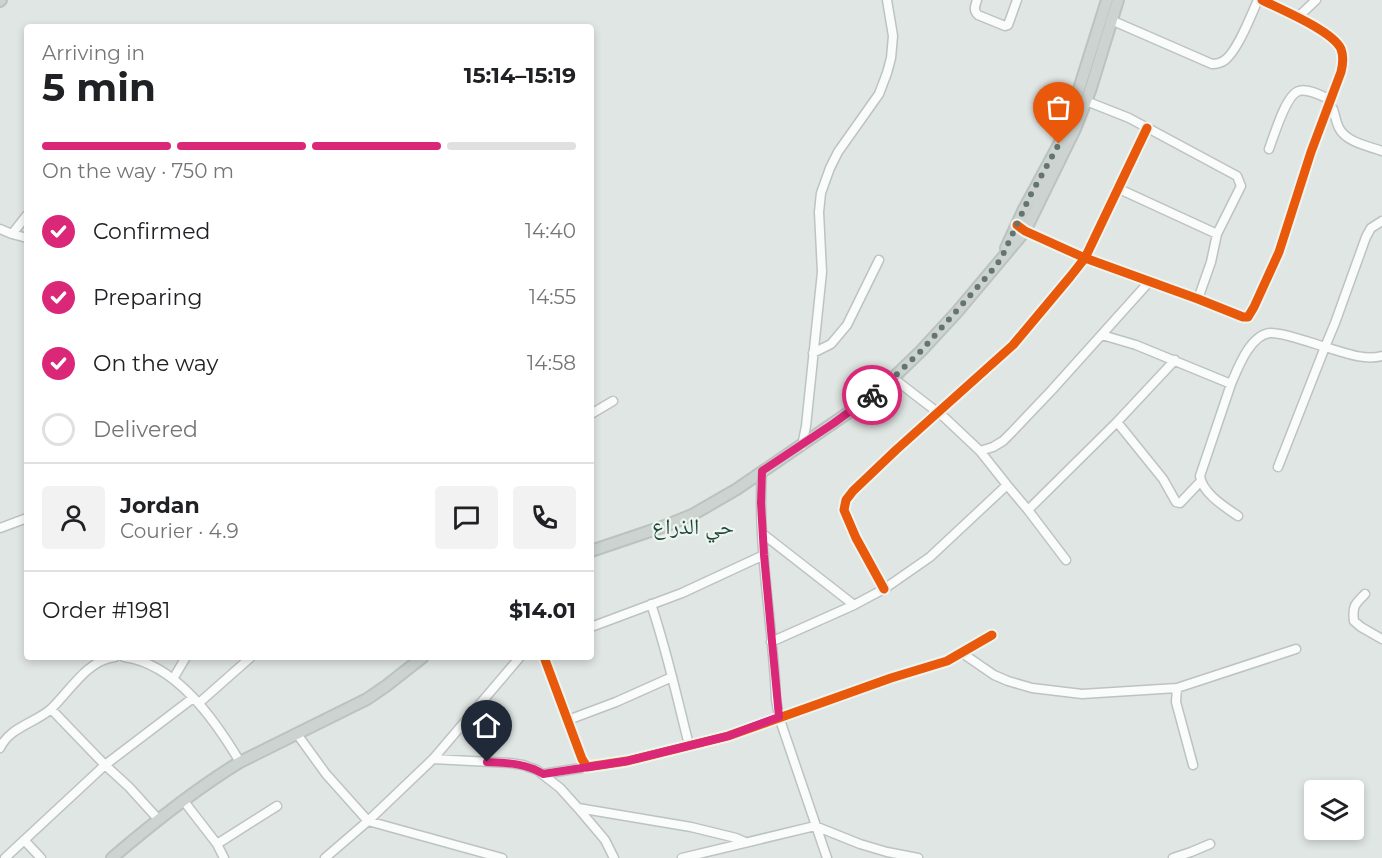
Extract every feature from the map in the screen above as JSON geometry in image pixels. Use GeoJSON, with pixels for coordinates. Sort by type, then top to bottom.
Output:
{"type":"FeatureCollection","features":[{"type":"Feature","properties":{"kind":"main road"},"geometry":{"type":"LineString","coordinates":[[1021,228],[1030,196],[1068,124],[1107,0]]}},
{"type":"Feature","properties":{"kind":"main road"},"geometry":{"type":"LineString","coordinates":[[594,550],[665,526],[737,489],[861,404],[893,378],[957,312],[1001,259],[1021,228],[1075,129],[1090,91],[1118,0]]}},
{"type":"Feature","properties":{"kind":"main road"},"geometry":{"type":"LineString","coordinates":[[112,858],[183,800],[240,762],[367,699],[419,660]]}},
{"type":"Feature","properties":{"kind":"street"},"geometry":{"type":"LineString","coordinates":[[802,446],[822,272],[819,212],[821,193],[838,152],[875,100],[887,74],[893,36],[887,0]]}},
{"type":"Feature","properties":{"kind":"street"},"geometry":{"type":"LineString","coordinates":[[977,0],[974,7],[975,13],[1005,26],[1008,25],[1017,0]]}},
{"type":"Feature","properties":{"kind":"street"},"geometry":{"type":"LineString","coordinates":[[1021,228],[1085,258],[1243,317],[1248,317],[1252,312],[1279,252],[1301,181],[1341,72],[1342,54],[1338,45],[1326,34],[1298,17],[1260,0],[1234,50],[1228,58],[1218,64],[1212,64],[1111,20]]}},
{"type":"Feature","properties":{"kind":"street"},"geometry":{"type":"LineString","coordinates":[[1298,17],[1316,0]]}},
{"type":"Feature","properties":{"kind":"street"},"geometry":{"type":"LineString","coordinates":[[1269,149],[1289,101],[1295,92],[1303,90],[1330,103],[1340,130],[1345,136],[1382,151]]}},
{"type":"Feature","properties":{"kind":"street"},"geometry":{"type":"LineString","coordinates":[[1086,101],[1119,113],[1237,176],[1240,186],[1238,193],[1217,234],[1211,262],[1198,299]]}},
{"type":"Feature","properties":{"kind":"street"},"geometry":{"type":"LineString","coordinates":[[884,589],[856,538],[844,510],[846,500],[938,411],[1013,345],[1070,278],[1085,258],[1147,128]]}},
{"type":"Feature","properties":{"kind":"street"},"geometry":{"type":"LineString","coordinates":[[1118,188],[1217,234]]}},
{"type":"Feature","properties":{"kind":"street"},"geometry":{"type":"LineString","coordinates":[[12,234],[24,219]]}},
{"type":"Feature","properties":{"kind":"street"},"geometry":{"type":"LineString","coordinates":[[1278,467],[1366,237],[1371,228],[1382,221]]}},
{"type":"Feature","properties":{"kind":"street"},"geometry":{"type":"LineString","coordinates":[[0,229],[24,237]]}},
{"type":"Feature","properties":{"kind":"street"},"geometry":{"type":"LineString","coordinates":[[813,353],[831,344],[844,330],[879,260]]}},
{"type":"Feature","properties":{"kind":"street"},"geometry":{"type":"LineString","coordinates":[[980,451],[1003,441],[1052,391],[1149,282]]}},
{"type":"Feature","properties":{"kind":"street"},"geometry":{"type":"LineString","coordinates":[[1238,516],[1208,492],[1200,482],[1200,476],[1231,384],[1251,345],[1265,334],[1276,333],[1356,356],[1370,358],[1382,356]]}},
{"type":"Feature","properties":{"kind":"street"},"geometry":{"type":"LineString","coordinates":[[1102,335],[1136,345],[1231,384]]}},
{"type":"Feature","properties":{"kind":"street"},"geometry":{"type":"LineString","coordinates":[[1028,510],[1118,422],[1175,360]]}},
{"type":"Feature","properties":{"kind":"street"},"geometry":{"type":"LineString","coordinates":[[893,378],[938,411],[980,451],[1066,560]]}},
{"type":"Feature","properties":{"kind":"street"},"geometry":{"type":"LineString","coordinates":[[594,412],[613,401]]}},
{"type":"Feature","properties":{"kind":"street"},"geometry":{"type":"LineString","coordinates":[[1118,422],[1163,479],[1176,502],[1180,503],[1200,482]]}},
{"type":"Feature","properties":{"kind":"street"},"geometry":{"type":"LineString","coordinates":[[762,471],[764,555],[779,717],[827,858]]}},
{"type":"Feature","properties":{"kind":"street"},"geometry":{"type":"LineString","coordinates":[[771,642],[884,589],[930,556],[1007,486]]}},
{"type":"Feature","properties":{"kind":"street"},"geometry":{"type":"LineString","coordinates":[[0,528],[24,519]]}},
{"type":"Feature","properties":{"kind":"street"},"geometry":{"type":"LineString","coordinates":[[763,534],[854,605]]}},
{"type":"Feature","properties":{"kind":"street"},"geometry":{"type":"LineString","coordinates":[[594,626],[692,588],[764,555]]}},
{"type":"Feature","properties":{"kind":"street"},"geometry":{"type":"LineString","coordinates":[[1365,594],[1353,610],[1354,621],[1382,639]]}},
{"type":"Feature","properties":{"kind":"street"},"geometry":{"type":"LineString","coordinates":[[651,604],[666,650],[689,745]]}},
{"type":"Feature","properties":{"kind":"street"},"geometry":{"type":"LineString","coordinates":[[543,774],[627,761],[728,736],[891,678],[947,661],[992,635]]}},
{"type":"Feature","properties":{"kind":"street"},"geometry":{"type":"LineString","coordinates":[[962,652],[994,675],[1008,681],[1032,688],[1082,694],[1177,688],[1296,649]]}},
{"type":"Feature","properties":{"kind":"street"},"geometry":{"type":"LineString","coordinates":[[0,748],[13,732],[51,708],[101,660]]}},
{"type":"Feature","properties":{"kind":"street"},"geometry":{"type":"LineString","coordinates":[[139,660],[173,679],[196,701],[240,762]]}},
{"type":"Feature","properties":{"kind":"street"},"geometry":{"type":"LineString","coordinates":[[173,679],[184,660]]}},
{"type":"Feature","properties":{"kind":"street"},"geometry":{"type":"LineString","coordinates":[[5,858],[105,765],[196,701],[247,660]]}},
{"type":"Feature","properties":{"kind":"street"},"geometry":{"type":"LineString","coordinates":[[325,858],[433,759],[517,660]]}},
{"type":"Feature","properties":{"kind":"street"},"geometry":{"type":"LineString","coordinates":[[545,660],[587,767]]}},
{"type":"Feature","properties":{"kind":"street"},"geometry":{"type":"LineString","coordinates":[[568,720],[672,677]]}},
{"type":"Feature","properties":{"kind":"street"},"geometry":{"type":"LineString","coordinates":[[1177,688],[1176,702],[1193,765]]}},
{"type":"Feature","properties":{"kind":"street"},"geometry":{"type":"LineString","coordinates":[[51,708],[158,819]]}},
{"type":"Feature","properties":{"kind":"street"},"geometry":{"type":"LineString","coordinates":[[297,734],[326,774],[368,821],[502,858]]}},
{"type":"Feature","properties":{"kind":"street"},"geometry":{"type":"LineString","coordinates":[[433,759],[523,765],[537,770],[560,788],[578,808],[605,840],[615,858]]}},
{"type":"Feature","properties":{"kind":"street"},"geometry":{"type":"LineString","coordinates":[[183,800],[217,844],[224,858]]}},
{"type":"Feature","properties":{"kind":"street"},"geometry":{"type":"LineString","coordinates":[[217,844],[277,806]]}},
{"type":"Feature","properties":{"kind":"street"},"geometry":{"type":"LineString","coordinates":[[578,808],[691,827],[745,842]]}},
{"type":"Feature","properties":{"kind":"street"},"geometry":{"type":"LineString","coordinates":[[681,858],[815,826],[860,844],[918,858]]}},
{"type":"Feature","properties":{"kind":"street"},"geometry":{"type":"LineString","coordinates":[[24,840],[42,858]]}},
{"type":"Feature","properties":{"kind":"street"},"geometry":{"type":"LineString","coordinates":[[1173,858],[1210,844]]}},
{"type":"Feature","properties":{"kind":"cycle path"},"geometry":{"type":"LineString","coordinates":[[1017,225],[1025,231],[1085,258],[1248,317],[1279,252],[1311,152],[1341,72],[1343,60],[1341,49],[1328,35],[1262,0]]}},
{"type":"Feature","properties":{"kind":"cycle path"},"geometry":{"type":"LineString","coordinates":[[884,589],[856,538],[844,510],[846,500],[896,450],[1013,345],[1070,277],[1085,258],[1147,128]]}},
{"type":"Feature","properties":{"kind":"cycle path"},"geometry":{"type":"LineString","coordinates":[[545,660],[587,767],[627,761],[728,736],[891,678],[947,661],[992,635]]}},
{"type":"Feature","properties":{"kind":"way so far"},"geometry":{"type":"LineString","coordinates":[[872,395],[921,351],[1001,259],[1030,196],[1059,144]]}},
{"type":"Feature","properties":{"kind":"district","name":"حي الذراع"},"geometry":{"type":"Point","coordinates":[693,526]}},
{"type":"Feature","properties":{"kind":"route"},"geometry":{"type":"LineString","coordinates":[[487,762],[523,765],[543,774],[627,761],[728,736],[779,717],[764,555],[762,471],[802,446],[872,395]]}}]}
